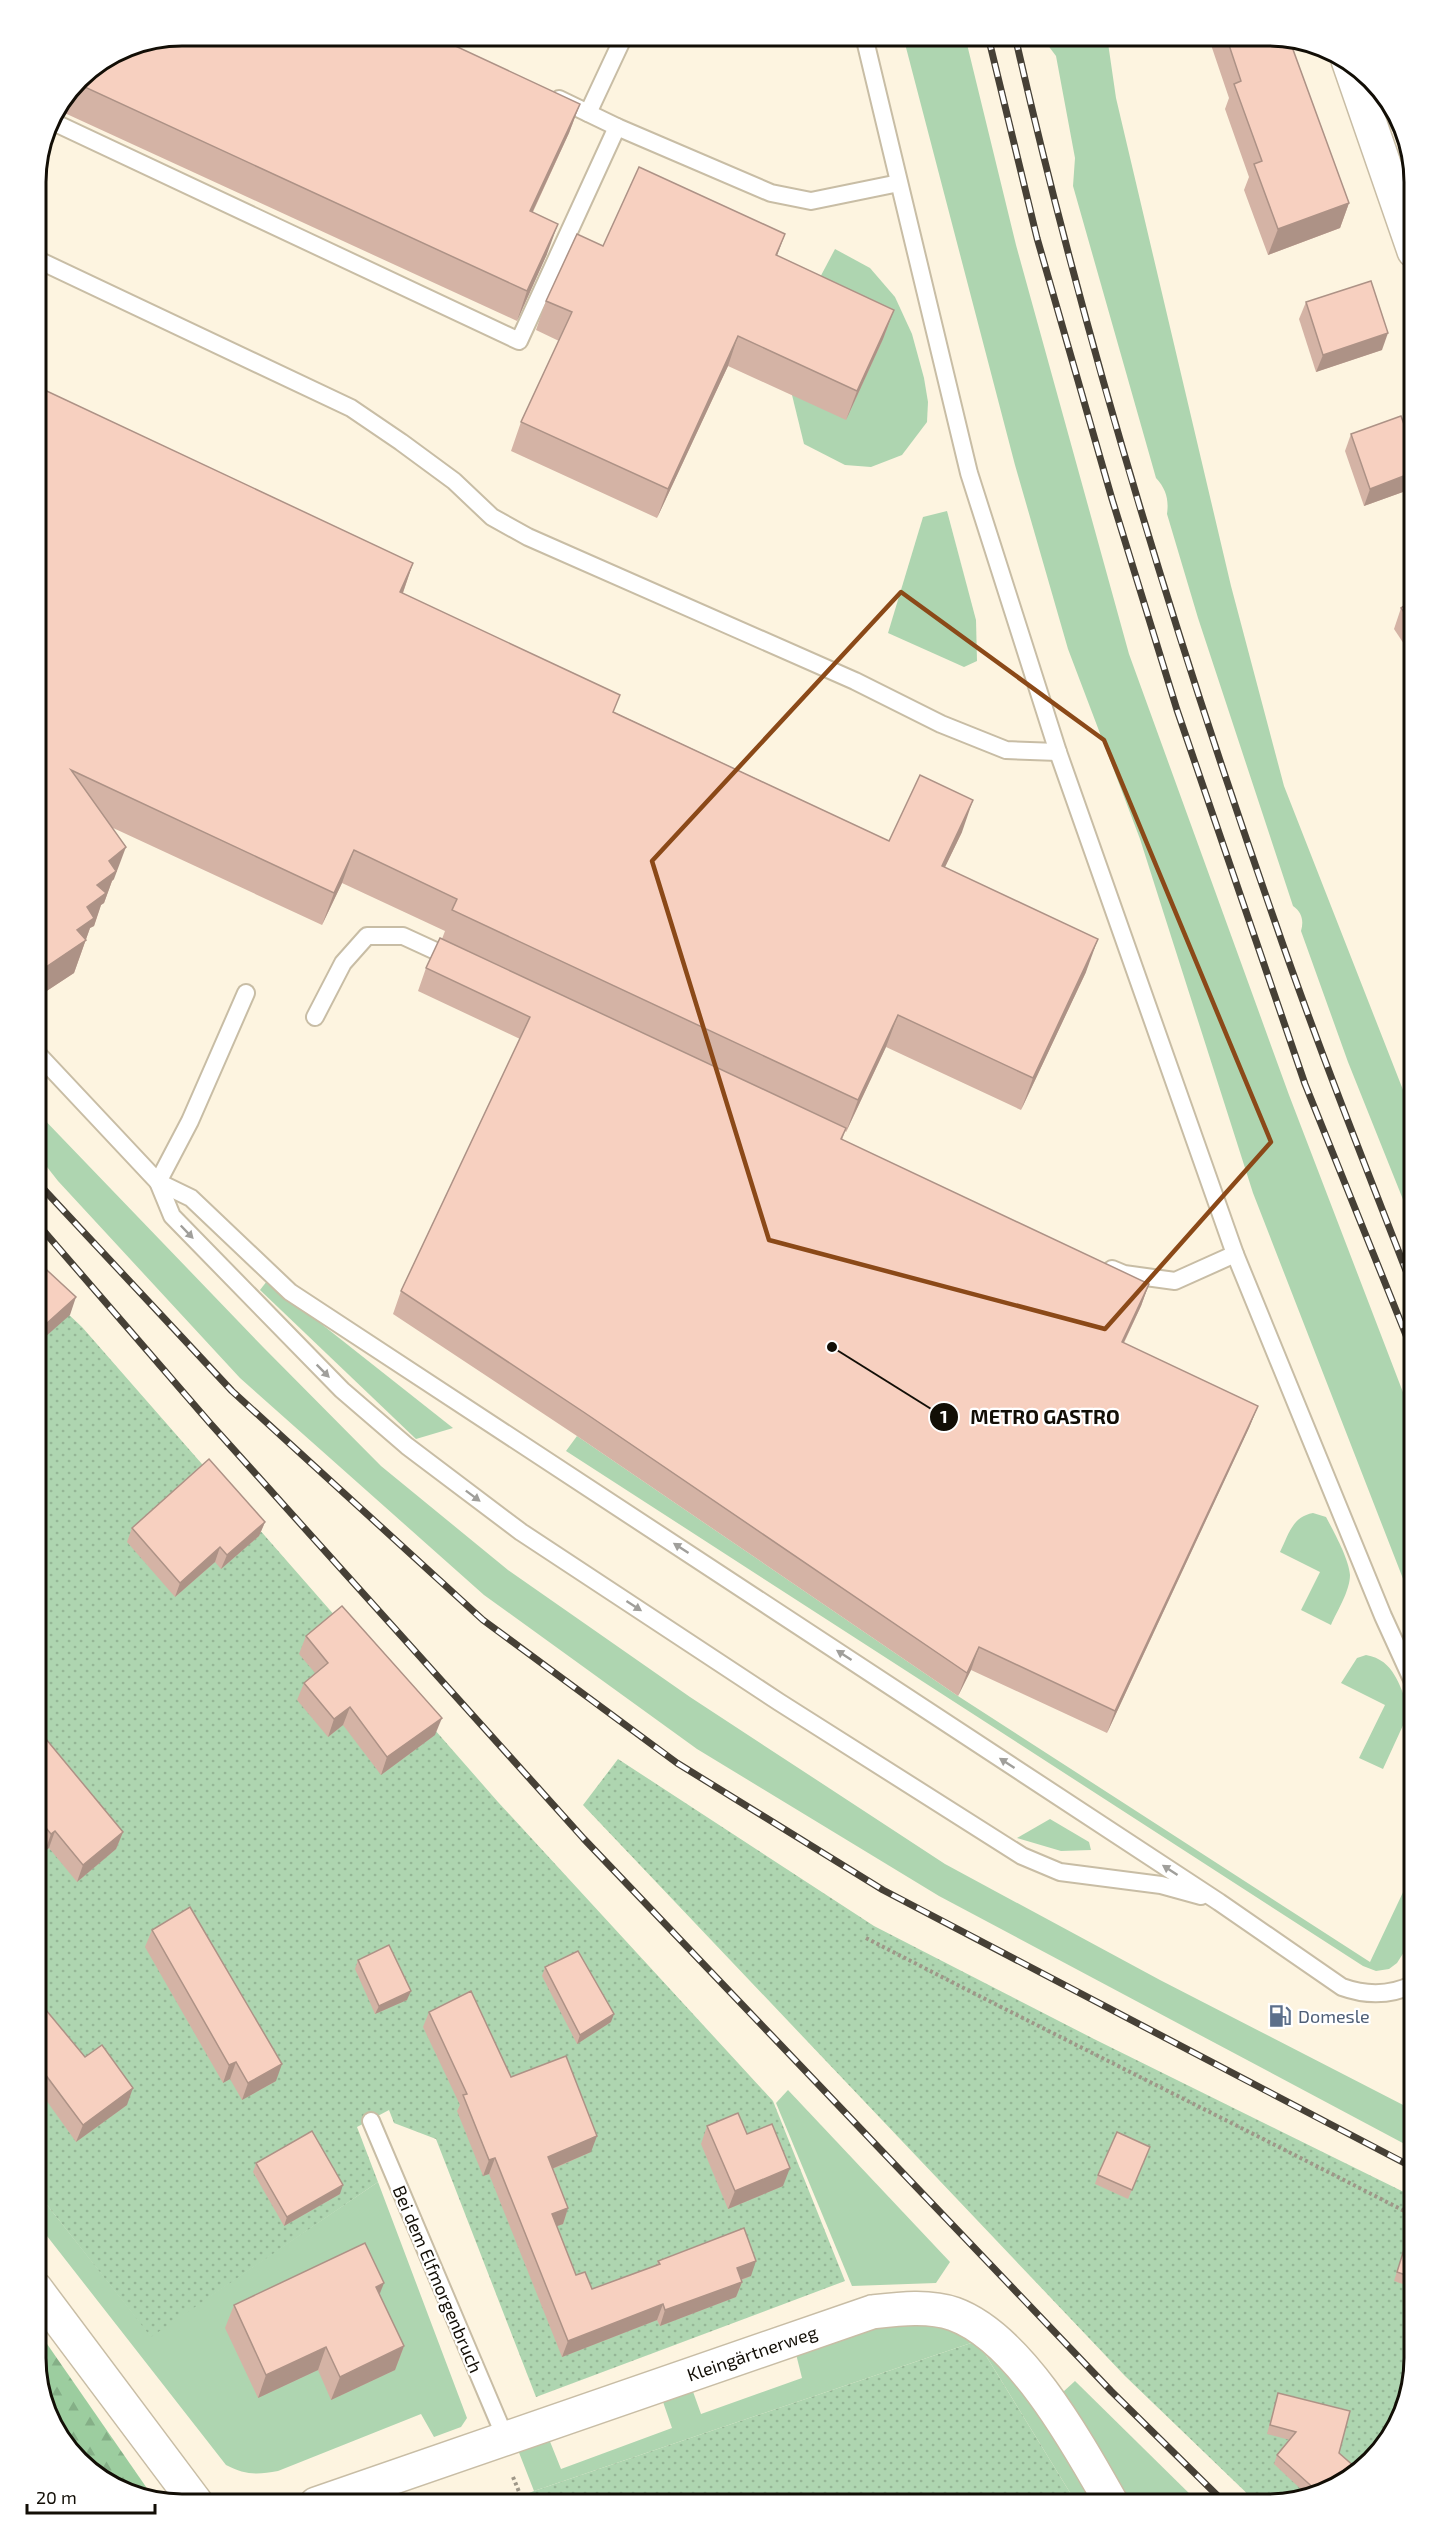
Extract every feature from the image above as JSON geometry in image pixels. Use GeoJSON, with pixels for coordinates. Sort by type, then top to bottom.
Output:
{"type":"FeatureCollection","features":[{"type":"Feature","properties":{"kind":"street"},"geometry":{"type":"LineString","coordinates":[[1354,78],[1404,221]]}},
{"type":"Feature","properties":{"kind":"street"},"geometry":{"type":"LineString","coordinates":[[46,2302],[189,2493]]}},
{"type":"Feature","properties":{"kind":"street","name":"Kleingärtnerweg"},"geometry":{"type":"LineString","coordinates":[[347,2493],[872,2312],[908,2308],[952,2313],[980,2326],[1010,2351],[1080,2446],[1106,2494]]}},
{"type":"Feature","properties":{"kind":"lane"},"geometry":{"type":"LineString","coordinates":[[588,113],[619,47]]}},
{"type":"Feature","properties":{"kind":"lane"},"geometry":{"type":"LineString","coordinates":[[867,47],[969,473],[1058,752],[1235,1254],[1404,1662]]}},
{"type":"Feature","properties":{"kind":"lane"},"geometry":{"type":"LineString","coordinates":[[545,92],[617,127],[771,194],[811,201],[899,183]]}},
{"type":"Feature","properties":{"kind":"lane"},"geometry":{"type":"LineString","coordinates":[[60,125],[519,341],[617,127]]}},
{"type":"Feature","properties":{"kind":"lane"},"geometry":{"type":"LineString","coordinates":[[47,264],[351,408],[454,481],[492,517],[528,537],[855,681],[941,724],[1006,750],[1058,752]]}},
{"type":"Feature","properties":{"kind":"lane"},"geometry":{"type":"LineString","coordinates":[[315,1017],[343,963],[368,936],[403,936],[467,966]]}},
{"type":"Feature","properties":{"kind":"lane"},"geometry":{"type":"LineString","coordinates":[[158,1182],[190,1121],[246,993]]}},
{"type":"Feature","properties":{"kind":"lane"},"geometry":{"type":"LineString","coordinates":[[47,1063],[158,1182],[172,1216],[342,1390],[407,1446],[521,1532],[779,1702],[1023,1856],[1060,1872],[1161,1885],[1219,1902]]}},
{"type":"Feature","properties":{"kind":"lane"},"geometry":{"type":"LineString","coordinates":[[158,1182],[191,1198],[290,1292],[1219,1902],[1342,1987],[1362,1994],[1404,1989]]}},
{"type":"Feature","properties":{"kind":"lane"},"geometry":{"type":"LineString","coordinates":[[1093,1260],[1124,1274],[1175,1281],[1235,1254]]}},
{"type":"Feature","properties":{"kind":"lane","name":"Bei dem Elfmorgenbruch"},"geometry":{"type":"LineString","coordinates":[[370,2121],[505,2438]]}},
{"type":"Feature","properties":{"kind":"path"},"geometry":{"type":"LineString","coordinates":[[866,1938],[1089,2054],[1267,2140],[1404,2211]]}},
{"type":"Feature","properties":{"kind":"highlighted area"},"geometry":{"type":"Polygon","coordinates":[[[901,592],[1104,740],[1271,1142],[1105,1329],[769,1240],[652,861],[901,592]]]}},
{"type":"Feature","properties":{"kind":"green space"},"geometry":{"type":"Polygon","coordinates":[[[906,47],[968,47],[1016,245],[1129,654],[1289,1095],[1404,1395],[1404,1581],[1253,1193],[1140,839],[1068,649],[1015,465],[906,47]]]}},
{"type":"Feature","properties":{"kind":"green space"},"geometry":{"type":"Polygon","coordinates":[[[1049,47],[1109,47],[1116,98],[1231,586],[1284,786],[1404,1092],[1404,1202],[1348,1062],[1301,931],[1302,917],[1293,906],[1198,618],[1167,514],[1166,494],[1156,478],[1073,186],[1075,158],[1056,56],[1049,47]]]}},
{"type":"Feature","properties":{"kind":"green space"},"geometry":{"type":"Polygon","coordinates":[[[835,249],[870,268],[895,297],[912,334],[928,402],[927,422],[902,455],[871,467],[845,465],[804,444],[792,395],[806,304],[835,249]]]}},
{"type":"Feature","properties":{"kind":"green space"},"geometry":{"type":"Polygon","coordinates":[[[947,511],[976,620],[977,661],[964,667],[888,633],[923,517],[947,511]]]}},
{"type":"Feature","properties":{"kind":"green space"},"geometry":{"type":"Polygon","coordinates":[[[47,1122],[381,1466],[508,1570],[690,1697],[945,1864],[1160,1980],[1404,2105],[1404,2144],[939,1896],[697,1749],[484,1595],[240,1378],[47,1166],[47,1122]]]}},
{"type":"Feature","properties":{"kind":"green space"},"geometry":{"type":"Polygon","coordinates":[[[267,1281],[453,1428],[416,1439],[260,1290],[267,1281]]]}},
{"type":"Feature","properties":{"kind":"green space"},"geometry":{"type":"Polygon","coordinates":[[[46,1294],[82,1327],[498,1802],[773,2101],[845,2281],[536,2397],[436,2139],[394,2123],[389,2110],[357,2127],[378,2182],[151,2337],[46,2204],[46,1294]]]}},
{"type":"Feature","properties":{"kind":"green space"},"geometry":{"type":"Polygon","coordinates":[[[577,1436],[958,1696],[1370,1962],[1404,1890],[1404,1952],[1397,1963],[1389,1969],[1376,1971],[1363,1966],[566,1451],[577,1436]]]}},
{"type":"Feature","properties":{"kind":"green space"},"geometry":{"type":"Polygon","coordinates":[[[1313,1513],[1326,1517],[1341,1546],[1350,1575],[1348,1588],[1331,1625],[1301,1610],[1320,1572],[1280,1552],[1296,1522],[1313,1513]]]}},
{"type":"Feature","properties":{"kind":"green space"},"geometry":{"type":"Polygon","coordinates":[[[1366,1655],[1384,1662],[1395,1675],[1404,1695],[1404,1723],[1383,1769],[1359,1758],[1385,1705],[1341,1683],[1357,1658],[1366,1655]]]}},
{"type":"Feature","properties":{"kind":"green space"},"geometry":{"type":"Polygon","coordinates":[[[618,1759],[874,1926],[1094,2039],[1404,2192],[1404,2358],[1402,2376],[1390,2418],[1370,2447],[1343,2471],[1328,2480],[1286,2492],[1248,2494],[1125,2376],[583,1805],[618,1759]]]}},
{"type":"Feature","properties":{"kind":"green space"},"geometry":{"type":"Polygon","coordinates":[[[1050,1819],[1089,1842],[1091,1850],[1061,1851],[1017,1838],[1050,1819]]]}},
{"type":"Feature","properties":{"kind":"green space"},"geometry":{"type":"Polygon","coordinates":[[[788,2090],[950,2262],[936,2283],[852,2286],[776,2103],[788,2090]]]}},
{"type":"Feature","properties":{"kind":"green space"},"geometry":{"type":"Polygon","coordinates":[[[378,2182],[467,2418],[461,2427],[434,2437],[421,2414],[278,2471],[251,2473],[226,2465],[46,2235],[46,2204],[151,2336],[378,2182]]]}},
{"type":"Feature","properties":{"kind":"green space"},"geometry":{"type":"Polygon","coordinates":[[[908,2323],[937,2323],[960,2329],[987,2343],[1017,2380],[1090,2494],[1071,2494],[977,2341],[534,2491],[518,2450],[549,2439],[561,2469],[672,2428],[661,2396],[691,2386],[701,2414],[802,2378],[796,2354],[873,2329],[908,2323]]]}},
{"type":"Feature","properties":{"kind":"green space"},"geometry":{"type":"Polygon","coordinates":[[[977,2341],[1071,2494],[528,2493],[977,2341]]]}},
{"type":"Feature","properties":{"kind":"green space"},"geometry":{"type":"Polygon","coordinates":[[[46,2342],[147,2488],[122,2480],[107,2471],[80,2447],[69,2433],[60,2418],[51,2393],[46,2342]]]}},
{"type":"Feature","properties":{"kind":"green space"},"geometry":{"type":"Polygon","coordinates":[[[1075,2381],[1190,2494],[1125,2494],[1063,2392],[1075,2381]]]}},
{"type":"Feature","properties":{"kind":"building"},"geometry":{"type":"Polygon","coordinates":[[[173,47],[458,47],[580,104],[530,211],[558,224],[527,291],[85,87],[122,60],[156,49],[173,47]]]}},
{"type":"Feature","properties":{"kind":"building"},"geometry":{"type":"Polygon","coordinates":[[[1230,47],[1293,49],[1349,203],[1278,229],[1254,164],[1262,161],[1234,84],[1241,81],[1230,47]]]}},
{"type":"Feature","properties":{"kind":"building"},"geometry":{"type":"Polygon","coordinates":[[[639,167],[785,234],[776,255],[894,310],[857,391],[738,336],[668,489],[521,422],[572,312],[546,301],[577,234],[603,246],[639,167]]]}},
{"type":"Feature","properties":{"kind":"building"},"geometry":{"type":"Polygon","coordinates":[[[1371,281],[1388,333],[1323,355],[1306,302],[1371,281]]]}},
{"type":"Feature","properties":{"kind":"building"},"geometry":{"type":"Polygon","coordinates":[[[47,391],[413,563],[400,592],[620,695],[613,712],[889,841],[920,775],[973,800],[942,866],[1098,939],[1033,1078],[898,1015],[858,1100],[452,910],[457,899],[354,850],[334,893],[71,770],[126,847],[109,861],[116,871],[97,885],[106,893],[87,907],[94,918],[77,930],[86,940],[47,967],[47,391]]]}},
{"type":"Feature","properties":{"kind":"building"},"geometry":{"type":"Polygon","coordinates":[[[1401,416],[1404,424],[1404,476],[1370,489],[1351,434],[1401,416]]]}},
{"type":"Feature","properties":{"kind":"building"},"geometry":{"type":"Polygon","coordinates":[[[440,938],[846,1128],[841,1139],[1149,1284],[1122,1342],[1258,1406],[1115,1711],[979,1647],[967,1673],[585,1413],[401,1291],[530,1017],[426,968],[440,938]]]}},
{"type":"Feature","properties":{"kind":"building"},"geometry":{"type":"Polygon","coordinates":[[[46,1270],[76,1297],[46,1324],[46,1270]]]}},
{"type":"Feature","properties":{"kind":"building"},"geometry":{"type":"Polygon","coordinates":[[[209,1459],[265,1522],[227,1555],[220,1547],[180,1583],[132,1528],[209,1459]]]}},
{"type":"Feature","properties":{"kind":"building"},"geometry":{"type":"Polygon","coordinates":[[[342,1606],[442,1718],[387,1757],[350,1707],[334,1719],[304,1683],[328,1663],[306,1636],[342,1606]]]}},
{"type":"Feature","properties":{"kind":"building"},"geometry":{"type":"Polygon","coordinates":[[[46,1739],[123,1832],[83,1865],[55,1831],[51,1834],[46,1828],[46,1739]]]}},
{"type":"Feature","properties":{"kind":"building"},"geometry":{"type":"Polygon","coordinates":[[[190,1907],[282,2064],[248,2083],[236,2062],[229,2065],[152,1930],[190,1907]]]}},
{"type":"Feature","properties":{"kind":"building"},"geometry":{"type":"Polygon","coordinates":[[[389,1945],[411,1991],[379,2006],[358,1960],[389,1945]]]}},
{"type":"Feature","properties":{"kind":"building"},"geometry":{"type":"Polygon","coordinates":[[[578,1951],[614,2014],[580,2035],[545,1967],[578,1951]]]}},
{"type":"Feature","properties":{"kind":"building"},"geometry":{"type":"Polygon","coordinates":[[[471,1991],[511,2077],[566,2056],[597,2136],[548,2157],[568,2208],[552,2214],[576,2275],[585,2272],[592,2289],[660,2264],[658,2261],[744,2228],[756,2261],[737,2268],[742,2282],[665,2310],[663,2304],[568,2341],[495,2158],[489,2160],[463,2095],[467,2094],[429,2012],[471,1991]]]}},
{"type":"Feature","properties":{"kind":"building"},"geometry":{"type":"Polygon","coordinates":[[[46,2010],[85,2057],[102,2045],[133,2088],[83,2125],[46,2076],[46,2010]]]}},
{"type":"Feature","properties":{"kind":"building"},"geometry":{"type":"Polygon","coordinates":[[[738,2113],[747,2134],[772,2124],[790,2168],[735,2191],[707,2126],[738,2113]]]}},
{"type":"Feature","properties":{"kind":"building"},"geometry":{"type":"Polygon","coordinates":[[[312,2131],[343,2185],[287,2217],[256,2163],[312,2131]]]}},
{"type":"Feature","properties":{"kind":"building"},"geometry":{"type":"Polygon","coordinates":[[[1117,2132],[1150,2147],[1132,2190],[1098,2175],[1117,2132]]]}},
{"type":"Feature","properties":{"kind":"building"},"geometry":{"type":"Polygon","coordinates":[[[365,2243],[384,2283],[376,2287],[404,2346],[340,2377],[326,2347],[266,2375],[234,2305],[365,2243]]]}},
{"type":"Feature","properties":{"kind":"building"},"geometry":{"type":"Polygon","coordinates":[[[1404,2249],[1404,2274],[1397,2272],[1404,2249]]]}},
{"type":"Feature","properties":{"kind":"building"},"geometry":{"type":"Polygon","coordinates":[[[1278,2393],[1350,2411],[1339,2453],[1352,2464],[1328,2480],[1311,2486],[1277,2455],[1296,2432],[1270,2425],[1278,2393]]]}},
{"type":"Feature","properties":{"kind":"railway"},"geometry":{"type":"LineString","coordinates":[[991,47],[1037,238],[1112,499],[1177,710],[1305,1084],[1404,1330]]}},
{"type":"Feature","properties":{"kind":"railway"},"geometry":{"type":"LineString","coordinates":[[1018,47],[1100,371],[1200,701],[1290,966],[1404,1265]]}},
{"type":"Feature","properties":{"kind":"railway"},"geometry":{"type":"LineString","coordinates":[[47,1192],[232,1391],[483,1620],[677,1763],[883,1890],[1404,2163]]}},
{"type":"Feature","properties":{"kind":"railway"},"geometry":{"type":"LineString","coordinates":[[47,1234],[209,1422],[584,1839],[1111,2391],[1216,2494]]}},
{"type":"Feature","properties":{"kind":"place","name":"METRO GASTRO"},"geometry":{"type":"Point","coordinates":[832,1347]}},
{"type":"Feature","properties":{"kind":"place","name":"Domesle"},"geometry":{"type":"Point","coordinates":[1280,2016]}}]}
